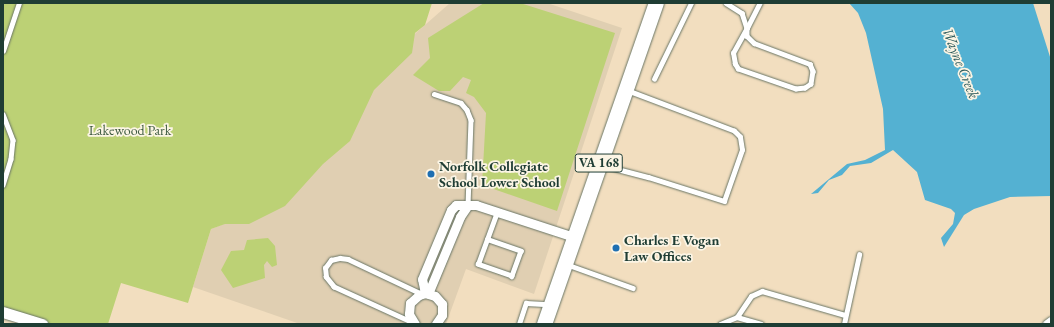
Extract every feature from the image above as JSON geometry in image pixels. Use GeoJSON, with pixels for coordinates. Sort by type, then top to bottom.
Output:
{"type":"FeatureCollection","features":[{"type":"Feature","properties":{"kind":"highway","name":"VA 168"},"geometry":{"type":"LineString","coordinates":[[544,324],[656,3]]}},
{"type":"Feature","properties":{"kind":"street"},"geometry":{"type":"LineString","coordinates":[[425,294],[460,217],[468,205],[476,205],[574,237]]}},
{"type":"Feature","properties":{"kind":"street"},"geometry":{"type":"LineString","coordinates":[[415,324],[409,308],[414,298],[425,294],[435,296],[442,304],[442,315],[436,324]]}},
{"type":"Feature","properties":{"kind":"street"},"geometry":{"type":"LineString","coordinates":[[3,312],[42,324]]}},
{"type":"Feature","properties":{"kind":"street"},"geometry":{"type":"LineString","coordinates":[[1047,324],[1051,321]]}},
{"type":"Feature","properties":{"kind":"lane"},"geometry":{"type":"LineString","coordinates":[[3,51],[19,3]]}},
{"type":"Feature","properties":{"kind":"lane"},"geometry":{"type":"LineString","coordinates":[[654,79],[691,3]]}},
{"type":"Feature","properties":{"kind":"lane"},"geometry":{"type":"LineString","coordinates":[[726,3],[742,13],[747,28],[747,36],[754,43],[810,64],[813,71],[811,84],[805,88],[796,89],[738,69],[734,64],[733,53],[747,28],[760,3]]}},
{"type":"Feature","properties":{"kind":"lane"},"geometry":{"type":"LineString","coordinates":[[599,164],[648,177],[724,201],[742,150],[740,137],[734,131],[625,89]]}},
{"type":"Feature","properties":{"kind":"lane"},"geometry":{"type":"LineString","coordinates":[[434,94],[461,104],[467,110],[471,120],[468,205]]}},
{"type":"Feature","properties":{"kind":"lane"},"geometry":{"type":"LineString","coordinates":[[3,114],[13,140],[13,152],[3,185]]}},
{"type":"Feature","properties":{"kind":"lane"},"geometry":{"type":"LineString","coordinates":[[487,239],[522,251],[512,276],[478,264],[487,239],[497,212]]}},
{"type":"Feature","properties":{"kind":"lane"},"geometry":{"type":"LineString","coordinates":[[844,324],[859,255]]}},
{"type":"Feature","properties":{"kind":"lane"},"geometry":{"type":"LineString","coordinates":[[415,324],[334,287],[326,277],[325,268],[331,260],[340,258],[348,259],[425,294]]}},
{"type":"Feature","properties":{"kind":"lane"},"geometry":{"type":"LineString","coordinates":[[565,264],[634,288]]}},
{"type":"Feature","properties":{"kind":"lane"},"geometry":{"type":"LineString","coordinates":[[720,324],[737,317],[751,296],[762,292],[845,315]]}},
{"type":"Feature","properties":{"kind":"lane"},"geometry":{"type":"LineString","coordinates":[[519,324],[526,303],[551,305]]}},
{"type":"Feature","properties":{"kind":"lane"},"geometry":{"type":"LineString","coordinates":[[737,317],[761,324]]}},
{"type":"Feature","properties":{"kind":"shaded area","name":"Norfolk Collegiate School Lower School"},"geometry":{"type":"Polygon","coordinates":[[[450,3],[547,3],[622,28],[534,294],[466,269],[446,324],[300,324],[193,287],[211,229],[253,213],[409,39],[450,3]]]}},
{"type":"Feature","properties":{"kind":"green space","name":"Lakewood Park"},"geometry":{"type":"Polygon","coordinates":[[[3,3],[432,3],[425,25],[415,33],[412,53],[374,90],[350,141],[323,164],[285,206],[249,224],[225,224],[211,229],[188,303],[121,283],[108,324],[44,324],[3,311],[3,3]]]}},
{"type":"Feature","properties":{"kind":"green space"},"geometry":{"type":"Polygon","coordinates":[[[484,3],[520,3],[615,33],[557,211],[482,185],[486,113],[474,97],[466,93],[471,80],[463,77],[450,91],[439,91],[413,75],[430,58],[428,38],[484,3]]]}},
{"type":"Feature","properties":{"kind":"green space"},"geometry":{"type":"Polygon","coordinates":[[[268,238],[275,246],[277,265],[272,267],[267,261],[264,265],[265,278],[233,288],[221,270],[231,251],[244,250],[247,240],[268,238]]]}},
{"type":"Feature","properties":{"kind":"water","name":"Wayne Creek"},"geometry":{"type":"Polygon","coordinates":[[[849,3],[1033,3],[1051,60],[1051,196],[1010,197],[974,209],[964,215],[944,247],[941,238],[953,224],[955,213],[951,209],[925,200],[917,172],[893,150],[871,163],[850,166],[842,175],[829,180],[818,193],[811,194],[847,164],[865,160],[885,150],[883,109],[866,33],[858,13],[849,3]]]}},
{"type":"Feature","properties":{"kind":"place","name":"Norfolk Collegiate School Lower School"},"geometry":{"type":"Point","coordinates":[431,174]}},
{"type":"Feature","properties":{"kind":"place","name":"Charles E Vogan Law Offices"},"geometry":{"type":"Point","coordinates":[616,248]}}]}
